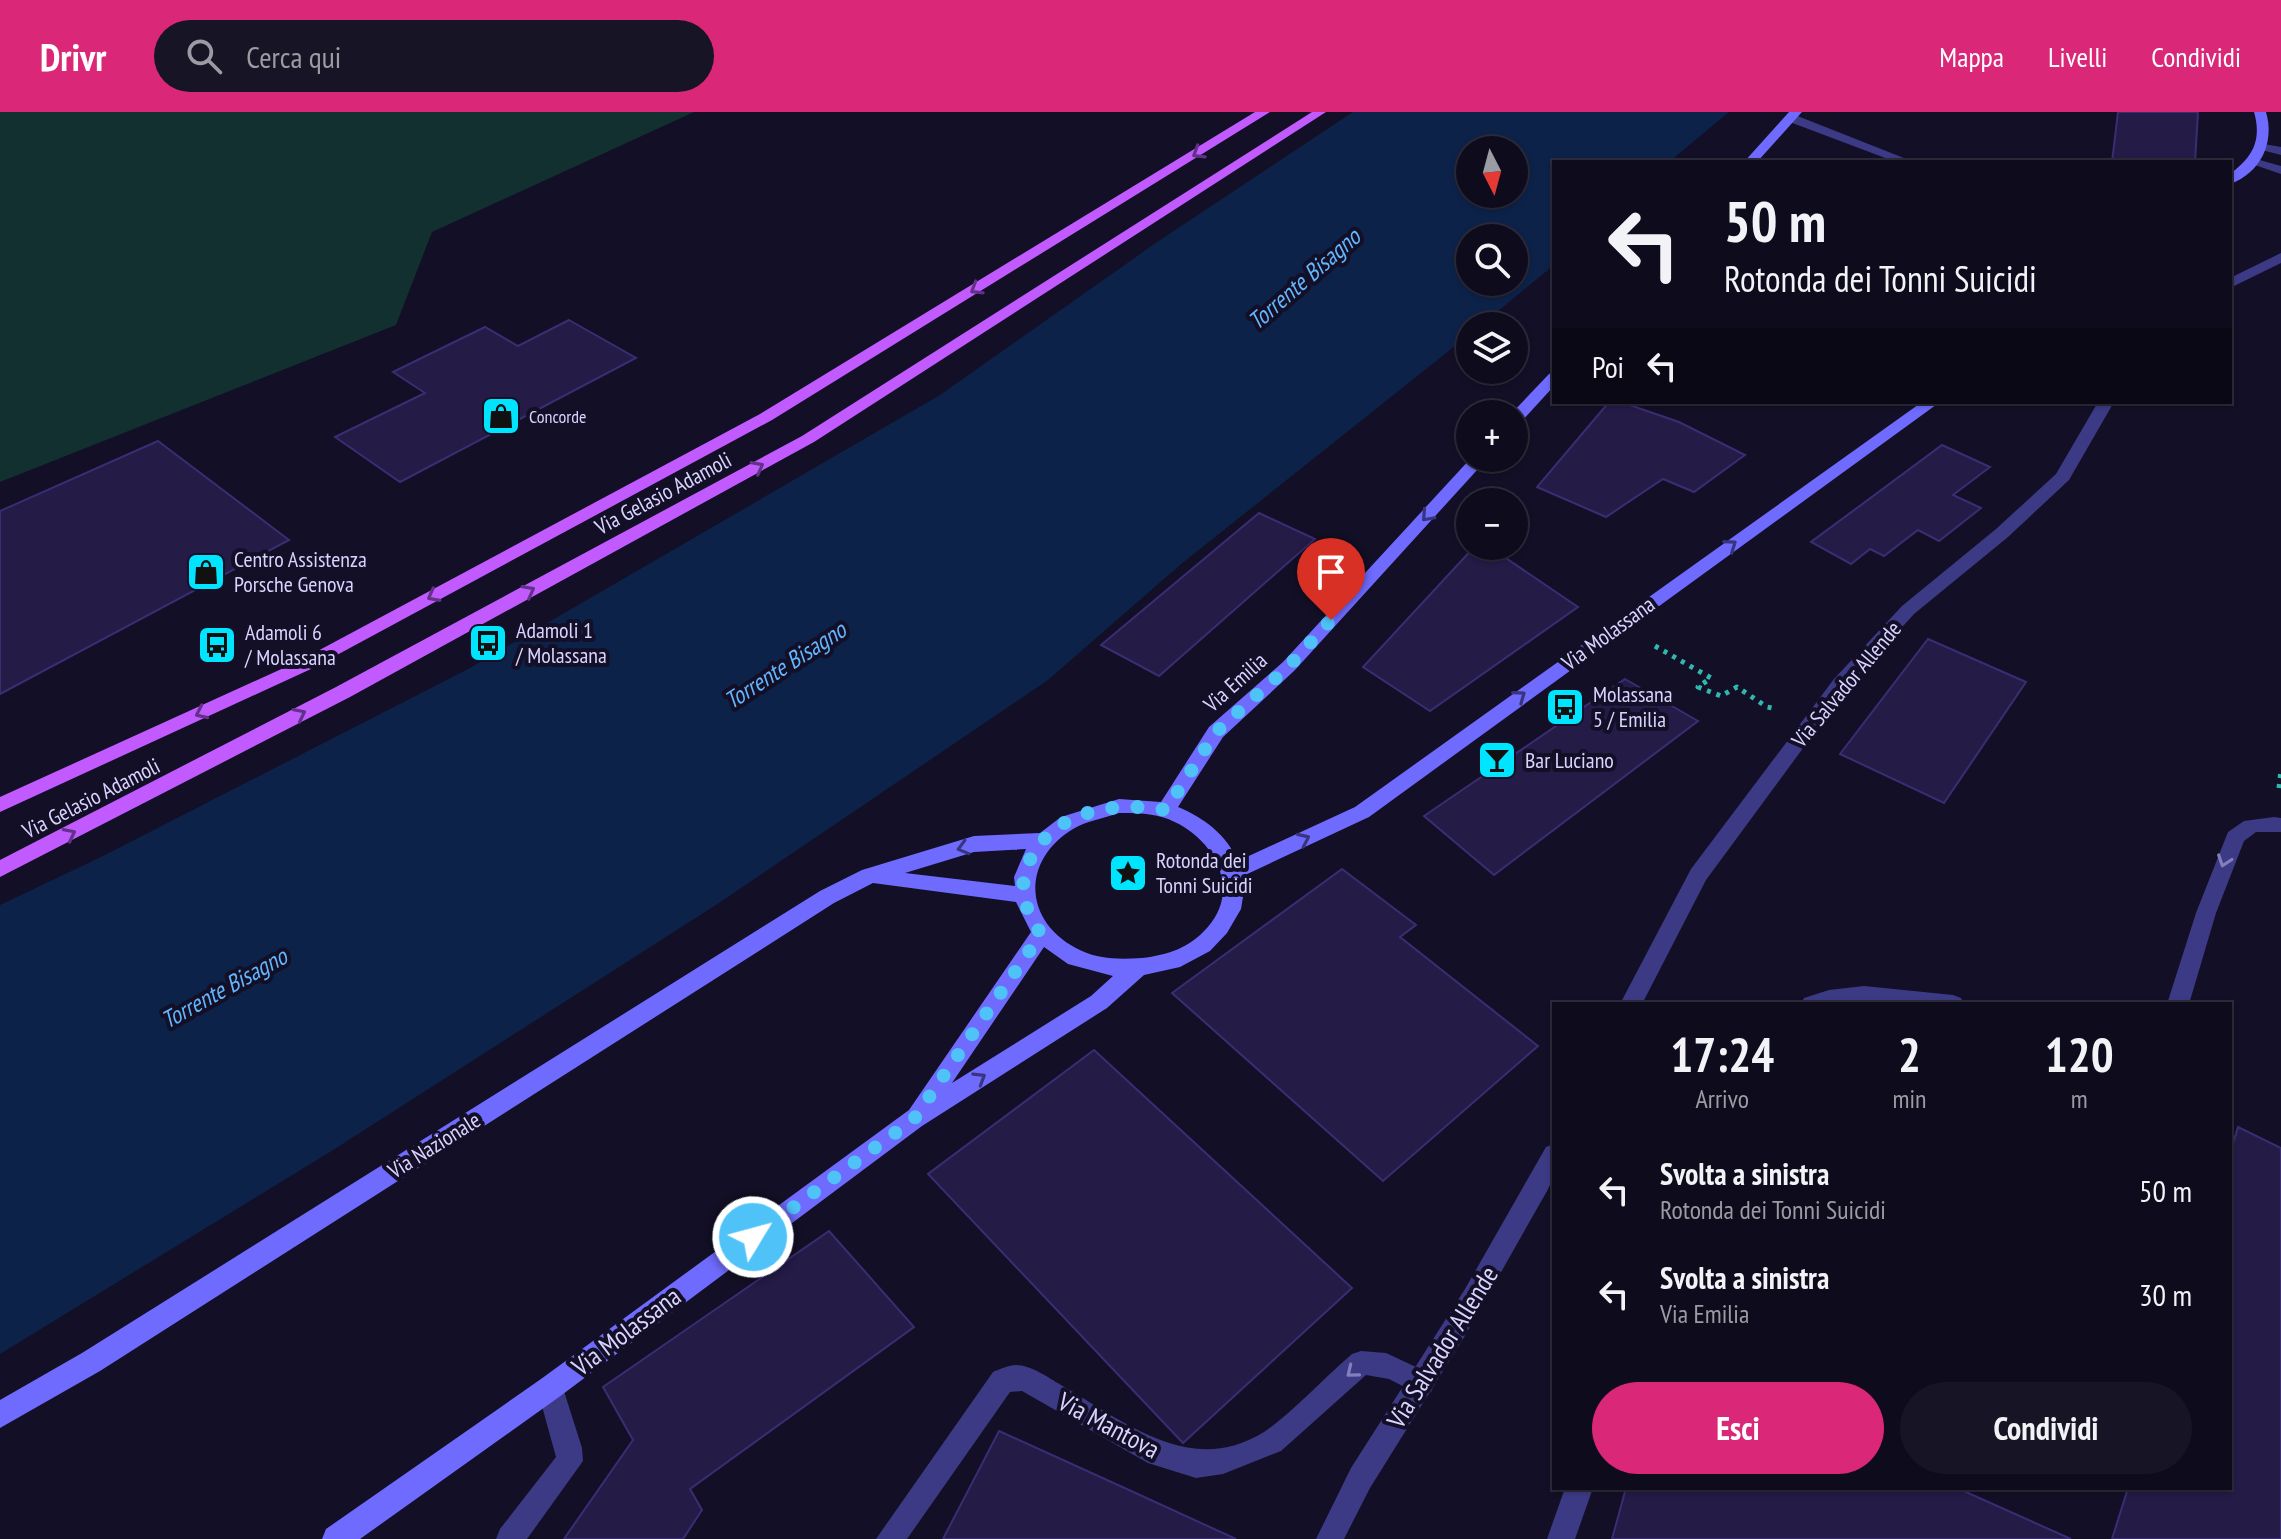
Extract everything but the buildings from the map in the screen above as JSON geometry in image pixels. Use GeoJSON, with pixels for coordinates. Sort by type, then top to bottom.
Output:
{"type":"FeatureCollection","features":[{"type":"Feature","properties":{"kind":"main road","name":"Via Gelasio Adamoli"},"geometry":{"type":"LineString","coordinates":[[0,805],[305,665],[766,417],[1264,112]]}},
{"type":"Feature","properties":{"kind":"main road","name":"Via Gelasio Adamoli"},"geometry":{"type":"LineString","coordinates":[[0,869],[343,692],[808,439],[1320,112]]}},
{"type":"Feature","properties":{"kind":"main road"},"geometry":{"type":"LineString","coordinates":[[2232,178],[2254,160],[2262,146],[2266,129],[2260,112]]}},
{"type":"Feature","properties":{"kind":"main road"},"geometry":{"type":"LineString","coordinates":[[1752,160],[1794,115]]}},
{"type":"Feature","properties":{"kind":"main road"},"geometry":{"type":"LineString","coordinates":[[1528,405],[1552,379]]}},
{"type":"Feature","properties":{"kind":"main road","name":"Via Molassana"},"geometry":{"type":"LineString","coordinates":[[1233,872],[1362,812],[1929,404]]}},
{"type":"Feature","properties":{"kind":"main road","name":"Via Emilia"},"geometry":{"type":"LineString","coordinates":[[1166,810],[1216,732],[1289,666],[1467,472]]}},
{"type":"Feature","properties":{"kind":"main road"},"geometry":{"type":"LineString","coordinates":[[1131,806],[1166,810],[1207,831],[1226,852],[1233,872],[1235,893],[1228,916],[1214,935],[1193,952],[1166,964],[1137,968],[1109,968],[1059,950],[1041,934],[1028,915],[1023,895],[1025,867],[1041,841],[1075,817],[1096,810],[1131,806]]}},
{"type":"Feature","properties":{"kind":"main road","name":"Via Nazionale"},"geometry":{"type":"LineString","coordinates":[[0,1415],[91,1362],[763,935],[869,876],[974,844],[1041,841]]}},
{"type":"Feature","properties":{"kind":"main road"},"geometry":{"type":"LineString","coordinates":[[869,876],[1023,895]]}},
{"type":"Feature","properties":{"kind":"main road","name":"Via Molassana"},"geometry":{"type":"LineString","coordinates":[[914,1119],[1041,934]]}},
{"type":"Feature","properties":{"kind":"main road","name":"Via Molassana"},"geometry":{"type":"LineString","coordinates":[[336,1539],[550,1388],[914,1119],[1099,1002],[1137,968]]}},
{"type":"Feature","properties":{"kind":"street"},"geometry":{"type":"LineString","coordinates":[[1794,115],[1903,160]]}},
{"type":"Feature","properties":{"kind":"street"},"geometry":{"type":"LineString","coordinates":[[2262,146],[2281,151]]}},
{"type":"Feature","properties":{"kind":"street"},"geometry":{"type":"LineString","coordinates":[[2254,160],[2281,170]]}},
{"type":"Feature","properties":{"kind":"street"},"geometry":{"type":"LineString","coordinates":[[2232,283],[2281,257]]}},
{"type":"Feature","properties":{"kind":"street","name":"Via Salvador Allende"},"geometry":{"type":"LineString","coordinates":[[1632,1002],[1698,875],[1841,683],[1908,610],[2002,533],[2063,477],[2105,404]]}},
{"type":"Feature","properties":{"kind":"street"},"geometry":{"type":"LineString","coordinates":[[2179,1002],[2206,913],[2235,837],[2244,828],[2261,823],[2281,825]]}},
{"type":"Feature","properties":{"kind":"street"},"geometry":{"type":"LineString","coordinates":[[1817,1002],[1853,995],[1937,1002]]}},
{"type":"Feature","properties":{"kind":"street","name":"Via Salvador Allende"},"geometry":{"type":"LineString","coordinates":[[1330,1539],[1346,1499],[1422,1383],[1520,1221],[1552,1158]]}},
{"type":"Feature","properties":{"kind":"street","name":"Via Mantova"},"geometry":{"type":"LineString","coordinates":[[890,1539],[1002,1381],[1018,1377],[1157,1454],[1196,1465],[1223,1461],[1272,1442],[1361,1363],[1377,1362],[1394,1367],[1422,1383]]}},
{"type":"Feature","properties":{"kind":"street"},"geometry":{"type":"LineString","coordinates":[[510,1539],[570,1461],[569,1448],[550,1388]]}},
{"type":"Feature","properties":{"kind":"street"},"geometry":{"type":"LineString","coordinates":[[1561,1539],[1578,1490]]}},
{"type":"Feature","properties":{"kind":"path"},"geometry":{"type":"LineString","coordinates":[[1618,625],[1711,678],[1698,687],[1721,696],[1737,687],[1767,707],[1780,710]]}},
{"type":"Feature","properties":{"kind":"green space"},"geometry":{"type":"Polygon","coordinates":[[[0,112],[694,112],[432,232],[396,325],[0,482],[0,112]]]}},
{"type":"Feature","properties":{"kind":"water","name":"Torrente Bisagno"},"geometry":{"type":"Polygon","coordinates":[[[1353,112],[1729,112],[1671,160],[1552,160],[1552,267],[1528,286],[1528,224],[1456,224],[1456,296],[1516,296],[1497,312],[1456,312],[1456,345],[1180,565],[1048,680],[719,903],[330,1152],[0,1354],[0,905],[103,856],[468,669],[940,395],[1160,240],[1353,112]]]}},
{"type":"Feature","properties":{"kind":"place","name":"Concorde"},"geometry":{"type":"Point","coordinates":[501,416]}},
{"type":"Feature","properties":{"kind":"place","name":"Centro Assistenza Porsche Genova"},"geometry":{"type":"Point","coordinates":[206,572]}},
{"type":"Feature","properties":{"kind":"place","name":"Adamoli 1 / Molassana"},"geometry":{"type":"Point","coordinates":[488,643]}},
{"type":"Feature","properties":{"kind":"place","name":"Adamoli 6 / Molassana"},"geometry":{"type":"Point","coordinates":[217,645]}},
{"type":"Feature","properties":{"kind":"place","name":"Molassana 5 / Emilia"},"geometry":{"type":"Point","coordinates":[1565,707]}},
{"type":"Feature","properties":{"kind":"place","name":"Bar Luciano"},"geometry":{"type":"Point","coordinates":[1497,760]}},
{"type":"Feature","properties":{"kind":"place","name":"Rotonda dei Tonni Suicidi"},"geometry":{"type":"Point","coordinates":[1128,873]}},
{"type":"Feature","properties":{"kind":"route"},"geometry":{"type":"LineString","coordinates":[[753,1237],[914,1119],[1041,934],[1028,915],[1022,881],[1025,867],[1041,841],[1075,817],[1096,810],[1119,806],[1166,810],[1216,732],[1289,666],[1331,620]]}}]}
